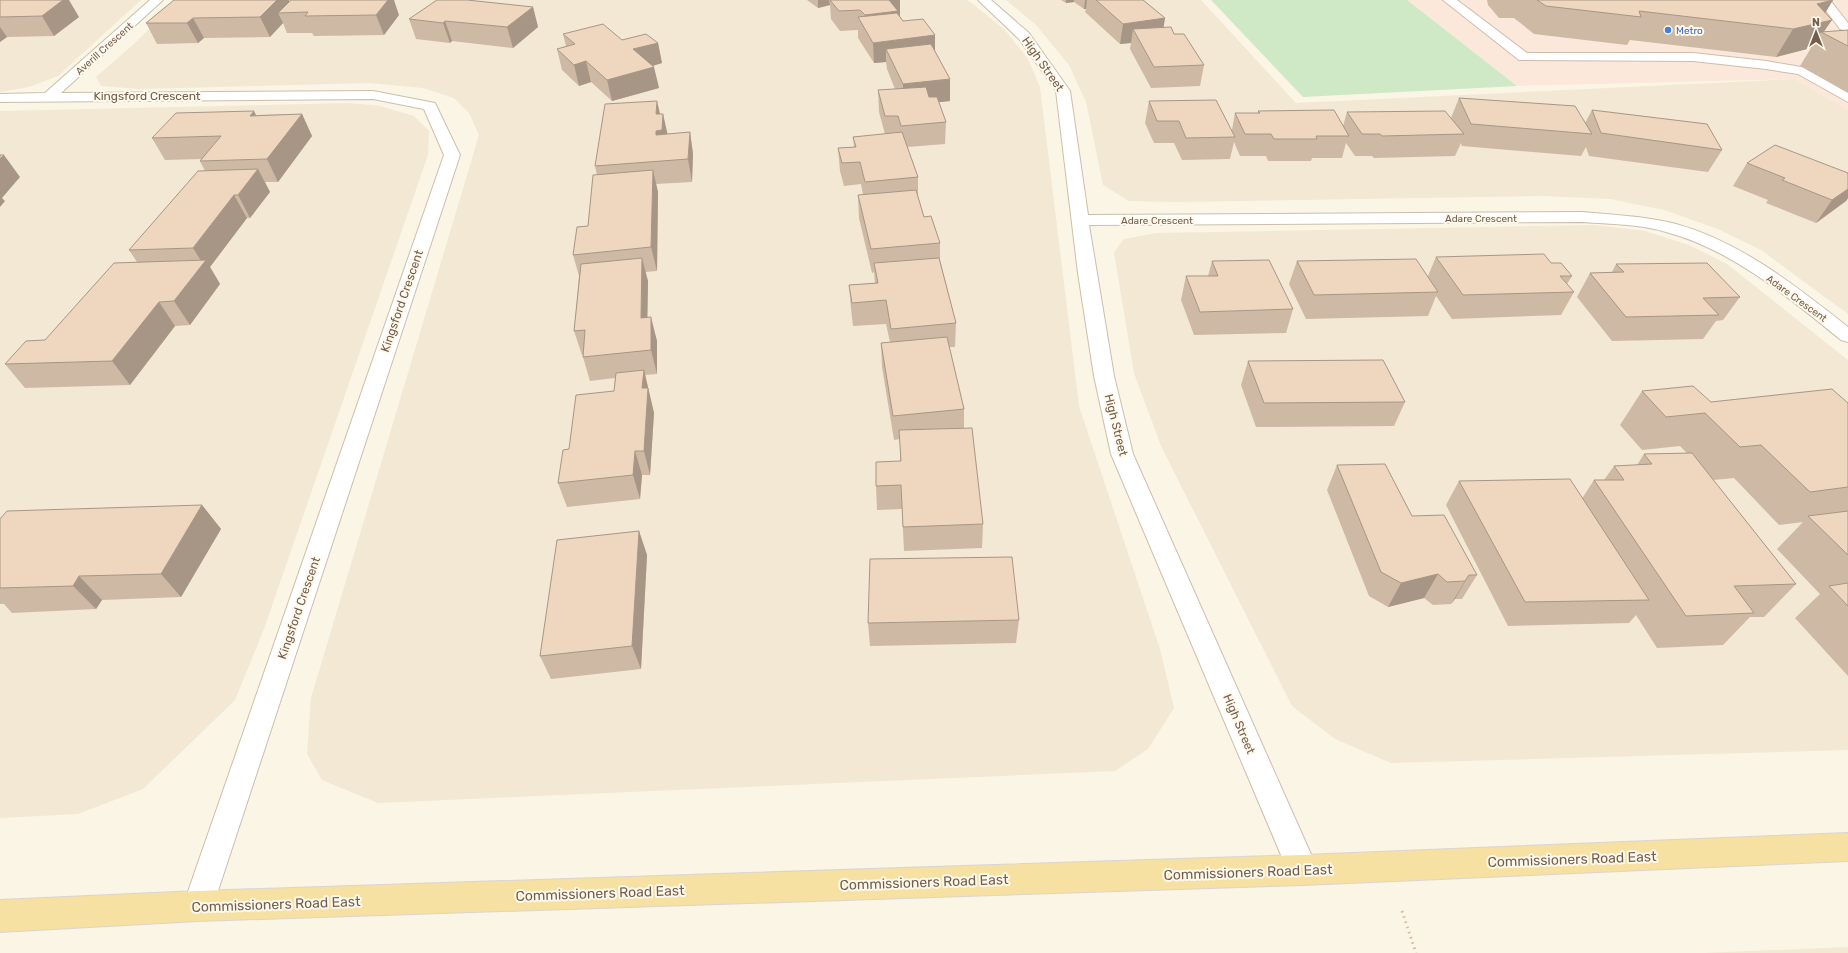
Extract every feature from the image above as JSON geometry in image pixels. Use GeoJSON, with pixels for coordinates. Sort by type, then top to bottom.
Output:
{"type":"FeatureCollection","features":[{"type":"Feature","properties":{"kind":"main road","name":"Commissioners Road East"},"geometry":{"type":"LineString","coordinates":[[0,916],[198,906],[1303,870],[1848,847]]}},
{"type":"Feature","properties":{"kind":"street","name":"Averill Crescent"},"geometry":{"type":"LineString","coordinates":[[50,96],[157,0]]}},
{"type":"Feature","properties":{"kind":"street","name":"High Street"},"geometry":{"type":"LineString","coordinates":[[984,0],[1024,36],[1063,91],[1087,273],[1103,368],[1122,454],[1303,870]]}},
{"type":"Feature","properties":{"kind":"street"},"geometry":{"type":"LineString","coordinates":[[1449,0],[1524,57],[1694,57],[1766,65],[1802,71],[1848,98]]}},
{"type":"Feature","properties":{"kind":"street"},"geometry":{"type":"LineString","coordinates":[[1824,0],[1844,26],[1848,28]]}},
{"type":"Feature","properties":{"kind":"street","name":"Kingsford Crescent"},"geometry":{"type":"LineString","coordinates":[[0,98],[50,96],[373,94],[430,106],[452,155],[198,906]]}},
{"type":"Feature","properties":{"kind":"street","name":"Adare Crescent"},"geometry":{"type":"LineString","coordinates":[[1081,220],[1582,217],[1643,222],[1697,236],[1741,259],[1795,294],[1848,336]]}},
{"type":"Feature","properties":{"kind":"shaded area"},"geometry":{"type":"Polygon","coordinates":[[[0,0],[141,0],[58,76],[29,87],[0,92],[0,0]]]}},
{"type":"Feature","properties":{"kind":"shaded area"},"geometry":{"type":"Polygon","coordinates":[[[179,0],[967,0],[974,5],[1005,30],[1028,59],[1040,87],[1079,406],[1160,649],[1174,708],[1148,749],[1115,771],[378,803],[322,780],[307,754],[311,698],[479,135],[469,113],[454,98],[423,88],[369,83],[139,89],[101,86],[96,77],[134,44],[179,0]]]}},
{"type":"Feature","properties":{"kind":"shaded area"},"geometry":{"type":"Polygon","coordinates":[[[1006,0],[1201,0],[1296,103],[1795,79],[1848,110],[1848,314],[1761,250],[1718,229],[1664,210],[1610,199],[1544,196],[1174,202],[1129,201],[1103,185],[1086,102],[1069,65],[1036,25],[1006,0]]]}},
{"type":"Feature","properties":{"kind":"shaded area"},"geometry":{"type":"Polygon","coordinates":[[[1407,0],[1848,0],[1848,110],[1795,79],[1517,86],[1407,0]]]}},
{"type":"Feature","properties":{"kind":"shaded area"},"geometry":{"type":"Polygon","coordinates":[[[349,103],[380,106],[414,116],[429,131],[428,155],[264,629],[235,700],[143,789],[78,814],[0,818],[0,111],[349,103]]]}},
{"type":"Feature","properties":{"kind":"shaded area"},"geometry":{"type":"Polygon","coordinates":[[[1594,225],[1645,231],[1689,245],[1727,264],[1848,360],[1848,750],[1391,763],[1335,739],[1292,706],[1161,446],[1134,373],[1114,252],[1124,239],[1157,233],[1594,225]]]}},
{"type":"Feature","properties":{"kind":"shaded area"},"geometry":{"type":"Polygon","coordinates":[[[1848,947],[1848,953],[1703,953],[1848,947]]]}},
{"type":"Feature","properties":{"kind":"green space"},"geometry":{"type":"Polygon","coordinates":[[[1211,0],[1407,0],[1517,86],[1303,97],[1211,0]]]}},
{"type":"Feature","properties":{"kind":"building"},"geometry":{"type":"Polygon","coordinates":[[[0,0],[63,0],[42,16],[0,17],[0,0]]]}},
{"type":"Feature","properties":{"kind":"building"},"geometry":{"type":"Polygon","coordinates":[[[174,0],[277,0],[260,17],[193,18],[187,23],[146,23],[174,0]]]}},
{"type":"Feature","properties":{"kind":"building"},"geometry":{"type":"Polygon","coordinates":[[[291,0],[388,0],[376,15],[305,16],[308,12],[278,13],[291,0]]]}},
{"type":"Feature","properties":{"kind":"building"},"geometry":{"type":"Polygon","coordinates":[[[437,0],[467,0],[533,7],[507,27],[445,21],[443,23],[409,19],[437,0]]]}},
{"type":"Feature","properties":{"kind":"building"},"geometry":{"type":"Polygon","coordinates":[[[830,0],[889,0],[898,11],[865,15],[860,10],[839,11],[830,0]]]}},
{"type":"Feature","properties":{"kind":"building"},"geometry":{"type":"Polygon","coordinates":[[[1096,0],[1143,0],[1165,18],[1123,24],[1096,0]]]}},
{"type":"Feature","properties":{"kind":"building"},"geometry":{"type":"Polygon","coordinates":[[[1537,0],[1833,0],[1817,4],[1832,20],[1793,29],[1639,11],[1641,17],[1546,6],[1537,0]]]}},
{"type":"Feature","properties":{"kind":"building"},"geometry":{"type":"Polygon","coordinates":[[[897,13],[903,21],[923,19],[935,35],[873,43],[858,17],[897,13]]]}},
{"type":"Feature","properties":{"kind":"building"},"geometry":{"type":"Polygon","coordinates":[[[603,24],[622,40],[646,34],[658,43],[633,49],[654,67],[607,80],[586,61],[574,65],[557,49],[575,44],[563,34],[603,24]]]}},
{"type":"Feature","properties":{"kind":"building"},"geometry":{"type":"Polygon","coordinates":[[[1171,27],[1174,34],[1184,34],[1204,65],[1154,67],[1133,29],[1171,27]]]}},
{"type":"Feature","properties":{"kind":"building"},"geometry":{"type":"Polygon","coordinates":[[[1848,30],[1848,46],[1821,32],[1848,30]]]}},
{"type":"Feature","properties":{"kind":"building"},"geometry":{"type":"Polygon","coordinates":[[[931,44],[950,79],[903,84],[886,49],[931,44]]]}},
{"type":"Feature","properties":{"kind":"building"},"geometry":{"type":"Polygon","coordinates":[[[926,87],[929,97],[937,97],[946,122],[901,126],[898,116],[885,116],[878,90],[926,87]]]}},
{"type":"Feature","properties":{"kind":"building"},"geometry":{"type":"Polygon","coordinates":[[[1459,98],[1575,106],[1592,134],[1471,124],[1459,98]]]}},
{"type":"Feature","properties":{"kind":"building"},"geometry":{"type":"Polygon","coordinates":[[[1216,100],[1235,137],[1186,138],[1179,121],[1157,121],[1149,101],[1216,100]]]}},
{"type":"Feature","properties":{"kind":"building"},"geometry":{"type":"Polygon","coordinates":[[[657,101],[656,114],[663,114],[662,130],[656,131],[656,135],[690,132],[688,159],[595,166],[605,104],[657,101]]]}},
{"type":"Feature","properties":{"kind":"building"},"geometry":{"type":"Polygon","coordinates":[[[1334,110],[1349,136],[1316,136],[1317,139],[1274,139],[1271,134],[1245,134],[1235,113],[1260,113],[1258,111],[1334,110]]]}},
{"type":"Feature","properties":{"kind":"building"},"geometry":{"type":"Polygon","coordinates":[[[1592,110],[1707,124],[1722,150],[1601,133],[1592,110]]]}},
{"type":"Feature","properties":{"kind":"building"},"geometry":{"type":"Polygon","coordinates":[[[254,111],[250,116],[302,114],[267,159],[200,161],[221,136],[152,138],[176,113],[254,111]]]}},
{"type":"Feature","properties":{"kind":"building"},"geometry":{"type":"Polygon","coordinates":[[[1445,111],[1464,134],[1382,136],[1380,134],[1362,134],[1347,112],[1445,111]]]}},
{"type":"Feature","properties":{"kind":"building"},"geometry":{"type":"Polygon","coordinates":[[[902,132],[918,177],[865,182],[860,162],[842,163],[838,148],[856,147],[853,137],[902,132]]]}},
{"type":"Feature","properties":{"kind":"building"},"geometry":{"type":"Polygon","coordinates":[[[1775,145],[1848,173],[1848,189],[1832,200],[1782,180],[1785,178],[1747,163],[1775,145]]]}},
{"type":"Feature","properties":{"kind":"building"},"geometry":{"type":"Polygon","coordinates":[[[258,169],[238,195],[234,195],[193,248],[129,250],[198,171],[258,169]]]}},
{"type":"Feature","properties":{"kind":"building"},"geometry":{"type":"Polygon","coordinates":[[[653,170],[651,247],[573,255],[577,227],[588,226],[593,175],[653,170]]]}},
{"type":"Feature","properties":{"kind":"building"},"geometry":{"type":"Polygon","coordinates":[[[916,190],[924,217],[931,216],[940,243],[871,249],[858,195],[916,190]]]}},
{"type":"Feature","properties":{"kind":"building"},"geometry":{"type":"Polygon","coordinates":[[[1544,254],[1551,263],[1561,263],[1572,276],[1560,276],[1574,292],[1463,295],[1436,257],[1544,254]]]}},
{"type":"Feature","properties":{"kind":"building"},"geometry":{"type":"Polygon","coordinates":[[[642,258],[641,318],[651,317],[651,350],[583,357],[585,330],[574,331],[581,264],[642,258]]]}},
{"type":"Feature","properties":{"kind":"building"},"geometry":{"type":"Polygon","coordinates":[[[939,258],[956,323],[891,329],[886,300],[852,303],[849,285],[878,283],[874,263],[939,258]]]}},
{"type":"Feature","properties":{"kind":"building"},"geometry":{"type":"Polygon","coordinates":[[[1416,259],[1438,292],[1314,295],[1297,261],[1416,259]]]}},
{"type":"Feature","properties":{"kind":"building"},"geometry":{"type":"Polygon","coordinates":[[[206,260],[174,301],[159,302],[112,361],[5,364],[26,341],[45,340],[114,263],[206,260]]]}},
{"type":"Feature","properties":{"kind":"building"},"geometry":{"type":"Polygon","coordinates":[[[1269,260],[1293,309],[1200,312],[1186,276],[1218,276],[1212,261],[1269,260]]]}},
{"type":"Feature","properties":{"kind":"building"},"geometry":{"type":"Polygon","coordinates":[[[1707,263],[1740,297],[1703,298],[1719,315],[1626,317],[1590,273],[1624,272],[1616,264],[1707,263]]]}},
{"type":"Feature","properties":{"kind":"building"},"geometry":{"type":"Polygon","coordinates":[[[947,337],[964,409],[893,416],[881,343],[947,337]]]}},
{"type":"Feature","properties":{"kind":"building"},"geometry":{"type":"Polygon","coordinates":[[[1383,360],[1405,402],[1264,403],[1248,361],[1383,360]]]}},
{"type":"Feature","properties":{"kind":"building"},"geometry":{"type":"Polygon","coordinates":[[[644,370],[642,388],[648,388],[644,451],[635,451],[633,475],[558,483],[563,450],[569,449],[576,395],[614,391],[616,373],[644,370]]]}},
{"type":"Feature","properties":{"kind":"building"},"geometry":{"type":"Polygon","coordinates":[[[1693,386],[1711,402],[1832,389],[1848,403],[1848,487],[1810,492],[1761,445],[1740,447],[1705,413],[1666,417],[1642,391],[1693,386]]]}},
{"type":"Feature","properties":{"kind":"building"},"geometry":{"type":"Polygon","coordinates":[[[972,428],[983,524],[903,527],[901,485],[876,486],[876,462],[901,461],[899,430],[972,428]]]}},
{"type":"Feature","properties":{"kind":"building"},"geometry":{"type":"Polygon","coordinates":[[[1692,453],[1796,584],[1734,586],[1754,613],[1686,616],[1594,480],[1624,480],[1614,466],[1652,464],[1644,454],[1692,453]]]}},
{"type":"Feature","properties":{"kind":"building"},"geometry":{"type":"Polygon","coordinates":[[[1385,464],[1412,516],[1444,515],[1477,575],[1469,575],[1465,581],[1447,582],[1438,574],[1401,583],[1381,572],[1337,465],[1385,464]]]}},
{"type":"Feature","properties":{"kind":"building"},"geometry":{"type":"Polygon","coordinates":[[[1570,479],[1649,600],[1525,602],[1459,481],[1570,479]]]}},
{"type":"Feature","properties":{"kind":"building"},"geometry":{"type":"Polygon","coordinates":[[[202,505],[161,574],[79,576],[73,586],[0,588],[0,519],[7,511],[202,505]]]}},
{"type":"Feature","properties":{"kind":"building"},"geometry":{"type":"Polygon","coordinates":[[[1848,511],[1848,555],[1808,516],[1848,511]]]}},
{"type":"Feature","properties":{"kind":"building"},"geometry":{"type":"Polygon","coordinates":[[[639,531],[632,646],[540,656],[557,540],[639,531]]]}},
{"type":"Feature","properties":{"kind":"building"},"geometry":{"type":"Polygon","coordinates":[[[1012,557],[1019,620],[868,623],[870,559],[1012,557]]]}},
{"type":"Feature","properties":{"kind":"building"},"geometry":{"type":"Polygon","coordinates":[[[1848,583],[1848,606],[1829,586],[1848,583]]]}},
{"type":"Feature","properties":{"kind":"place","name":"Metro"},"geometry":{"type":"Point","coordinates":[1668,30]}}]}
